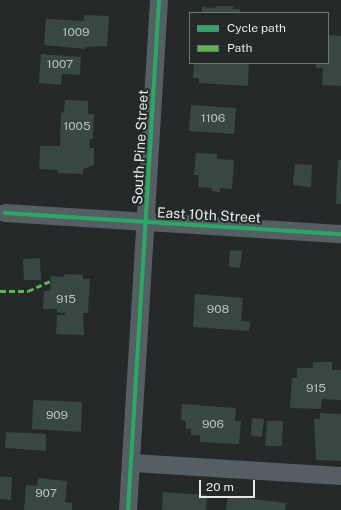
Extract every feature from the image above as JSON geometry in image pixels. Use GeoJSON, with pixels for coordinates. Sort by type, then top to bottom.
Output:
{"type":"FeatureCollection","features":[{"type":"Feature","properties":{"kind":"street","name":"South Pine Street"},"geometry":{"type":"LineString","coordinates":[[128,510],[133,463],[159,0]]}},
{"type":"Feature","properties":{"kind":"street","name":"East 10th Street"},"geometry":{"type":"LineString","coordinates":[[5,213],[341,234]]}},
{"type":"Feature","properties":{"kind":"street"},"geometry":{"type":"LineString","coordinates":[[133,463],[341,476]]}},
{"type":"Feature","properties":{"kind":"building"},"geometry":{"type":"Polygon","coordinates":[[[216,6],[234,6],[233,9],[240,9],[240,12],[202,12],[202,7],[216,8],[216,6]]]}},
{"type":"Feature","properties":{"kind":"building"},"geometry":{"type":"Polygon","coordinates":[[[84,15],[109,16],[107,46],[85,47],[85,49],[44,45],[46,19],[84,21],[84,15]]]}},
{"type":"Feature","properties":{"kind":"building"},"geometry":{"type":"Polygon","coordinates":[[[329,35],[341,36],[341,86],[322,85],[323,68],[316,68],[316,64],[329,64],[329,35]]]}},
{"type":"Feature","properties":{"kind":"building"},"geometry":{"type":"Polygon","coordinates":[[[41,54],[81,57],[80,75],[62,74],[61,85],[39,83],[41,54]]]}},
{"type":"Feature","properties":{"kind":"building"},"geometry":{"type":"Polygon","coordinates":[[[194,64],[249,64],[248,86],[199,83],[199,78],[193,78],[194,64]]]}},
{"type":"Feature","properties":{"kind":"building"},"geometry":{"type":"Polygon","coordinates":[[[65,100],[88,101],[88,114],[94,114],[93,139],[90,139],[89,148],[94,148],[94,165],[83,169],[83,174],[58,173],[58,170],[39,169],[40,146],[60,146],[61,112],[64,113],[65,100]]]}},
{"type":"Feature","properties":{"kind":"building"},"geometry":{"type":"Polygon","coordinates":[[[191,105],[236,108],[234,134],[189,131],[191,105]]]}},
{"type":"Feature","properties":{"kind":"building"},"geometry":{"type":"Polygon","coordinates":[[[196,153],[217,154],[217,159],[234,160],[232,189],[220,188],[220,192],[212,191],[212,188],[198,187],[199,175],[194,175],[196,153]]]}},
{"type":"Feature","properties":{"kind":"building"},"geometry":{"type":"Polygon","coordinates":[[[338,160],[341,160],[341,204],[336,204],[338,160]]]}},
{"type":"Feature","properties":{"kind":"building"},"geometry":{"type":"Polygon","coordinates":[[[295,164],[312,165],[311,187],[293,185],[295,164]]]}},
{"type":"Feature","properties":{"kind":"building"},"geometry":{"type":"Polygon","coordinates":[[[230,250],[242,251],[240,268],[229,267],[230,250]]]}},
{"type":"Feature","properties":{"kind":"building"},"geometry":{"type":"Polygon","coordinates":[[[40,258],[41,280],[24,280],[23,259],[40,258]]]}},
{"type":"Feature","properties":{"kind":"building"},"geometry":{"type":"Polygon","coordinates":[[[64,274],[83,275],[83,279],[90,279],[88,313],[83,313],[84,335],[56,334],[57,315],[65,315],[65,313],[57,312],[57,309],[43,309],[44,291],[50,291],[51,276],[64,277],[64,274]]]}},
{"type":"Feature","properties":{"kind":"building"},"geometry":{"type":"Polygon","coordinates":[[[195,294],[243,298],[241,321],[250,322],[249,331],[193,327],[195,294]]]}},
{"type":"Feature","properties":{"kind":"building"},"geometry":{"type":"Polygon","coordinates":[[[313,362],[332,362],[332,370],[341,370],[341,400],[322,399],[321,409],[290,408],[292,378],[297,378],[297,368],[313,368],[313,362]]]}},
{"type":"Feature","properties":{"kind":"building"},"geometry":{"type":"Polygon","coordinates":[[[33,400],[82,402],[81,432],[32,429],[33,400]]]}},
{"type":"Feature","properties":{"kind":"building"},"geometry":{"type":"Polygon","coordinates":[[[182,404],[236,408],[235,421],[241,421],[239,444],[200,442],[200,435],[191,435],[191,429],[186,429],[186,421],[181,420],[182,404]]]}},
{"type":"Feature","properties":{"kind":"building"},"geometry":{"type":"Polygon","coordinates":[[[320,413],[341,414],[341,461],[316,460],[314,419],[320,419],[320,413]]]}},
{"type":"Feature","properties":{"kind":"building"},"geometry":{"type":"Polygon","coordinates":[[[252,418],[264,419],[262,437],[251,436],[252,418]]]}},
{"type":"Feature","properties":{"kind":"building"},"geometry":{"type":"Polygon","coordinates":[[[267,421],[283,421],[282,446],[265,446],[267,421]]]}},
{"type":"Feature","properties":{"kind":"building"},"geometry":{"type":"Polygon","coordinates":[[[6,432],[46,434],[46,451],[5,448],[6,432]]]}},
{"type":"Feature","properties":{"kind":"building"},"geometry":{"type":"Polygon","coordinates":[[[0,477],[12,477],[11,500],[0,499],[0,477]]]}},
{"type":"Feature","properties":{"kind":"building"},"geometry":{"type":"Polygon","coordinates":[[[38,478],[67,481],[65,502],[72,503],[72,510],[24,510],[26,485],[37,486],[38,478]]]}},
{"type":"Feature","properties":{"kind":"building"},"geometry":{"type":"Polygon","coordinates":[[[163,492],[207,495],[206,510],[162,510],[163,492]]]}},
{"type":"Feature","properties":{"kind":"building"},"geometry":{"type":"Polygon","coordinates":[[[228,496],[286,503],[285,510],[226,510],[228,496]]]}},
{"type":"Feature","properties":{"kind":"marked path"},"geometry":{"type":"LineString","coordinates":[[0,291],[28,291],[50,281]]}},
{"type":"Feature","properties":{"kind":"cycle path"},"geometry":{"type":"LineString","coordinates":[[128,510],[159,0]]}},
{"type":"Feature","properties":{"kind":"cycle path"},"geometry":{"type":"LineString","coordinates":[[5,213],[341,234]]}}]}
